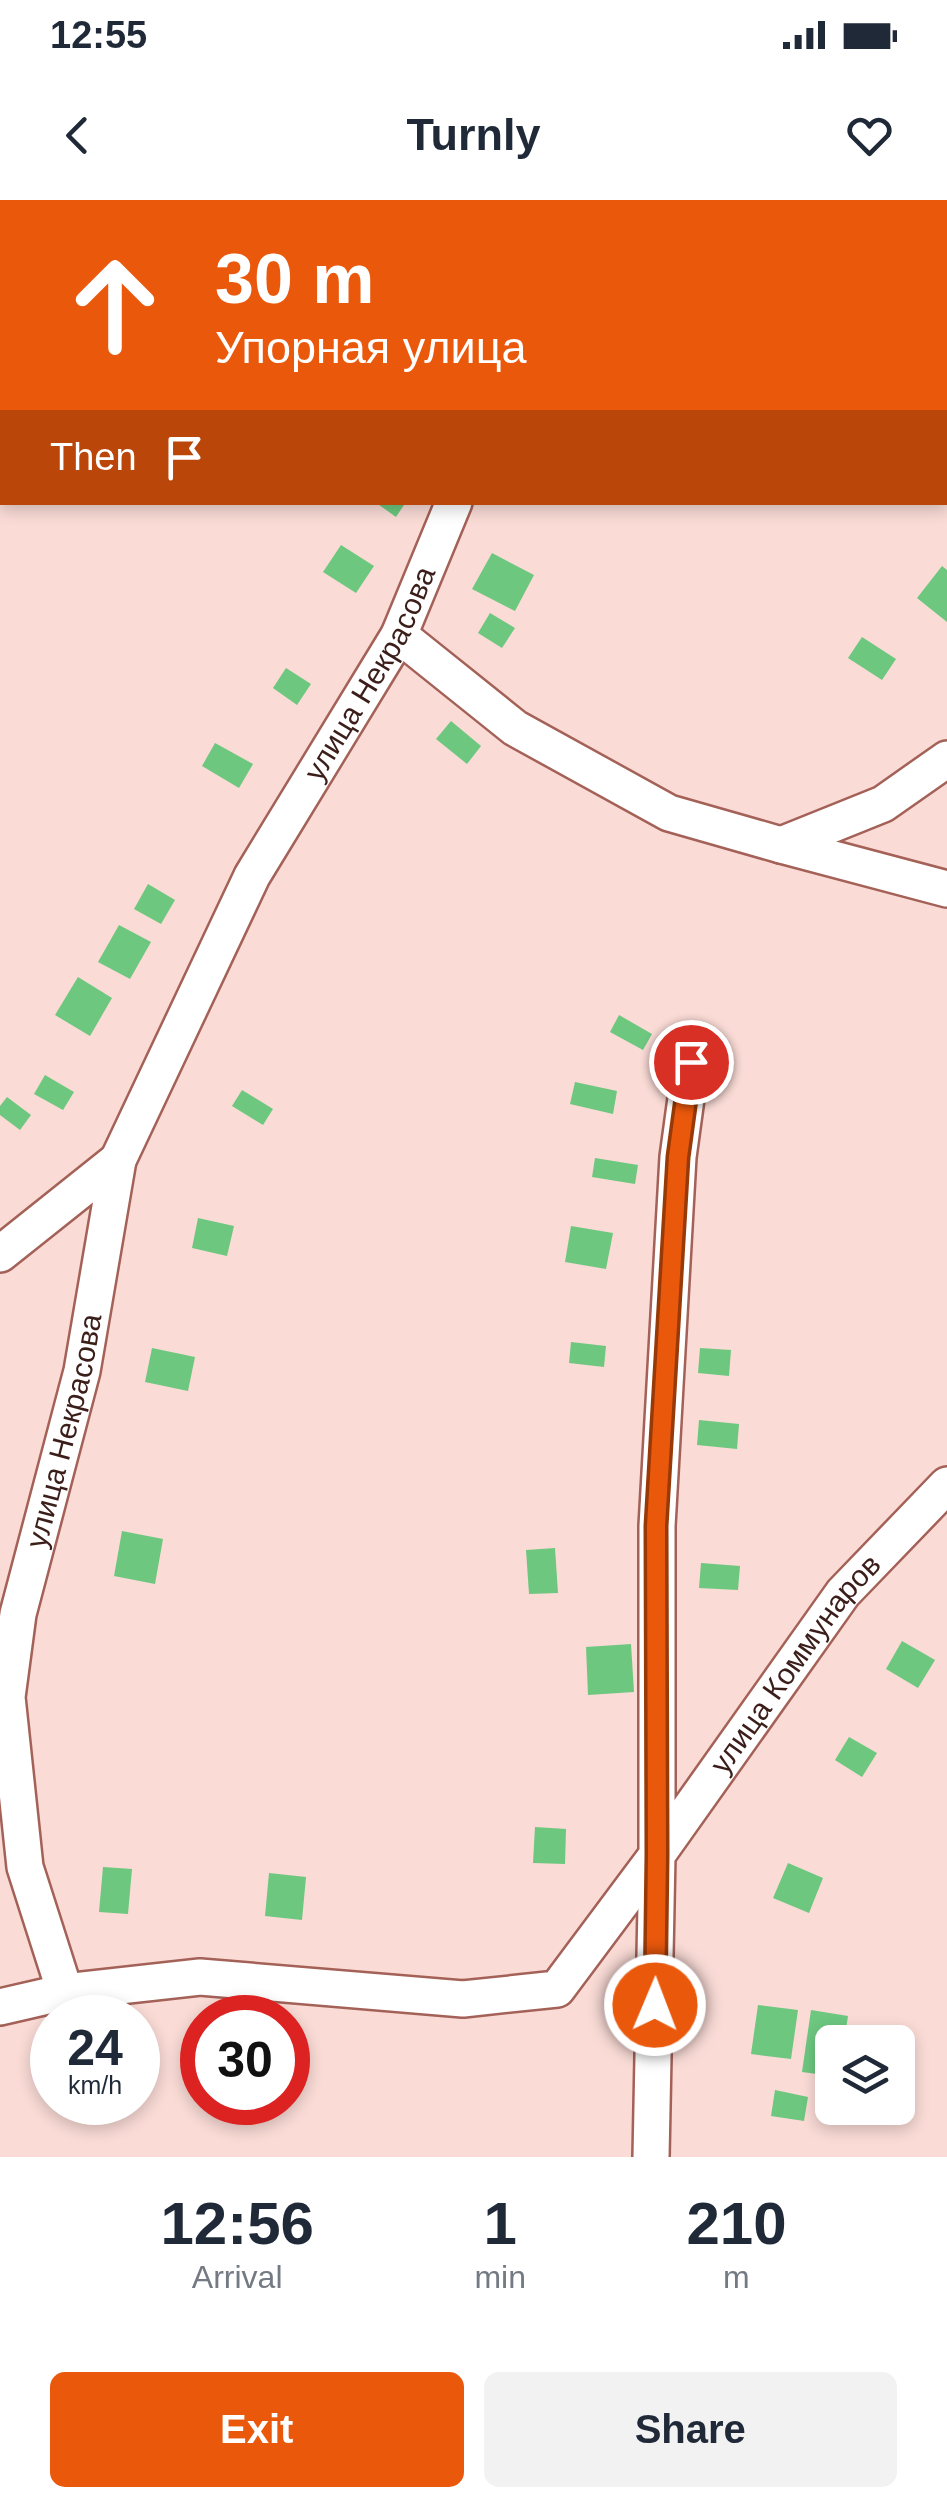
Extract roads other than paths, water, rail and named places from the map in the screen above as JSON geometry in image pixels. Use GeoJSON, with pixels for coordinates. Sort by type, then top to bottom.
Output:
{"type":"FeatureCollection","features":[{"type":"Feature","properties":{"kind":"street","name":"улица Некрасова"},"geometry":{"type":"LineString","coordinates":[[65,1992],[26,1867],[7,1697],[18,1614],[82,1371],[118,1160],[252,876],[399,635],[453,505]]}},
{"type":"Feature","properties":{"kind":"street"},"geometry":{"type":"LineString","coordinates":[[399,635],[515,728],[670,813],[947,889]]}},
{"type":"Feature","properties":{"kind":"street"},"geometry":{"type":"LineString","coordinates":[[780,845],[882,804],[947,758]]}},
{"type":"Feature","properties":{"kind":"street"},"geometry":{"type":"LineString","coordinates":[[650,2157],[657,1855],[656,1526],[678,1157],[691,1062]]}},
{"type":"Feature","properties":{"kind":"street","name":"улица Некрасова"},"geometry":{"type":"LineString","coordinates":[[0,1254],[118,1160]]}},
{"type":"Feature","properties":{"kind":"street","name":"улица Коммунаров"},"geometry":{"type":"LineString","coordinates":[[0,2007],[65,1992],[200,1978],[463,1999],[557,1989],[842,1593],[947,1484]]}},
{"type":"Feature","properties":{"kind":"street"},"geometry":{"type":"LineString","coordinates":[[0,1576],[18,1614]]}}]}
